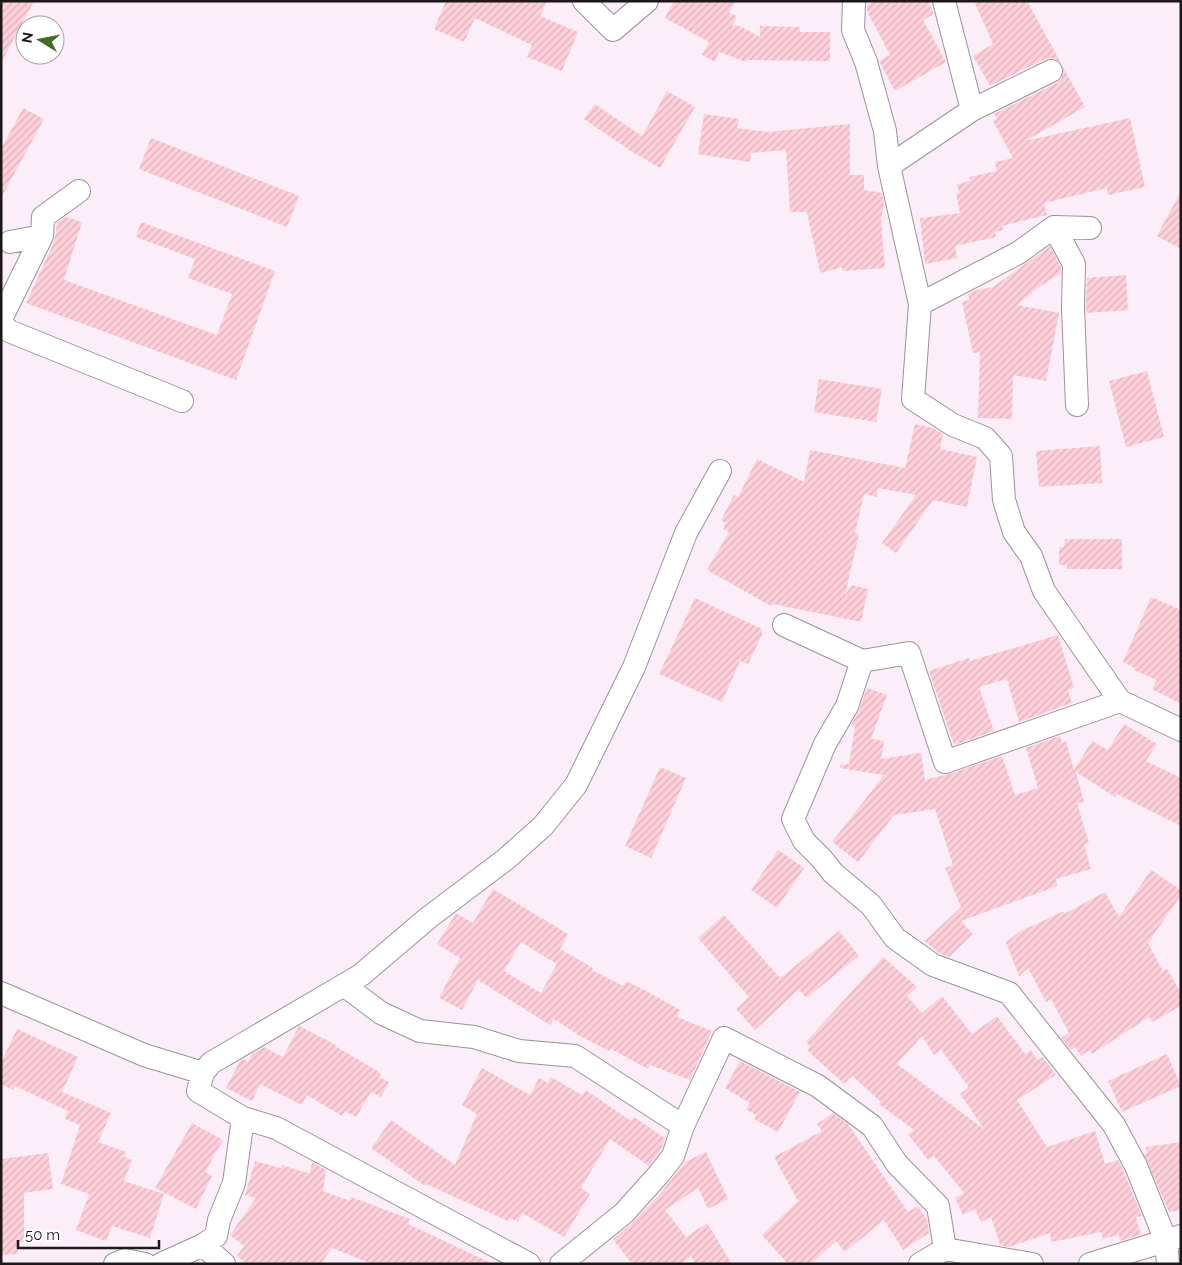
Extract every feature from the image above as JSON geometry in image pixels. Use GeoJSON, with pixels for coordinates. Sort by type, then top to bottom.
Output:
{"type":"FeatureCollection","features":[{"type":"Feature","properties":{"kind":"street"},"geometry":{"type":"LineString","coordinates":[[584,1],[612,30],[647,1]]}},
{"type":"Feature","properties":{"kind":"street"},"geometry":{"type":"LineString","coordinates":[[854,1],[853,30],[866,62],[885,131],[889,166],[920,304],[913,399],[953,425],[985,438],[1001,456],[1004,500],[1014,532],[1031,556],[1044,591],[1120,701],[1181,730]]}},
{"type":"Feature","properties":{"kind":"street"},"geometry":{"type":"LineString","coordinates":[[944,1],[972,110]]}},
{"type":"Feature","properties":{"kind":"street"},"geometry":{"type":"LineString","coordinates":[[889,166],[972,110],[1051,71]]}},
{"type":"Feature","properties":{"kind":"street"},"geometry":{"type":"LineString","coordinates":[[1,319],[42,236],[43,217],[79,191]]}},
{"type":"Feature","properties":{"kind":"street"},"geometry":{"type":"LineString","coordinates":[[920,304],[1018,253],[1054,227],[1090,228]]}},
{"type":"Feature","properties":{"kind":"street"},"geometry":{"type":"LineString","coordinates":[[1054,227],[1074,264],[1073,308],[1078,405]]}},
{"type":"Feature","properties":{"kind":"street"},"geometry":{"type":"LineString","coordinates":[[5,240],[42,236]]}},
{"type":"Feature","properties":{"kind":"street"},"geometry":{"type":"LineString","coordinates":[[1,277],[13,271],[17,263],[17,253],[5,240]]}},
{"type":"Feature","properties":{"kind":"street"},"geometry":{"type":"LineString","coordinates":[[1,323],[9,331],[182,401]]}},
{"type":"Feature","properties":{"kind":"street"},"geometry":{"type":"LineString","coordinates":[[529,1264],[276,1128],[243,1118],[198,1091],[203,1073],[211,1063],[289,1015],[345,986],[361,975],[428,918],[506,859],[543,826],[576,785],[634,667],[686,533],[720,471]]}},
{"type":"Feature","properties":{"kind":"street"},"geometry":{"type":"LineString","coordinates":[[784,625],[862,661],[909,653],[945,762],[1120,701]]}},
{"type":"Feature","properties":{"kind":"street"},"geometry":{"type":"LineString","coordinates":[[862,661],[847,706],[825,744],[792,819],[804,841],[833,873],[871,905],[895,938],[933,965],[1009,993],[1114,1125],[1173,1239],[1168,1264]]}},
{"type":"Feature","properties":{"kind":"street"},"geometry":{"type":"LineString","coordinates":[[345,986],[381,1012],[420,1031],[474,1037],[519,1051],[575,1056],[683,1126]]}},
{"type":"Feature","properties":{"kind":"street"},"geometry":{"type":"LineString","coordinates":[[1,993],[144,1055],[203,1073]]}},
{"type":"Feature","properties":{"kind":"street"},"geometry":{"type":"LineString","coordinates":[[562,1264],[624,1213],[673,1156],[683,1126],[724,1038],[818,1086],[872,1126],[897,1164],[938,1206],[945,1249]]}},
{"type":"Feature","properties":{"kind":"street"},"geometry":{"type":"LineString","coordinates":[[161,1264],[203,1245],[216,1236],[219,1220],[234,1183],[243,1118]]}},
{"type":"Feature","properties":{"kind":"street"},"geometry":{"type":"LineString","coordinates":[[1090,1264],[1173,1239]]}},
{"type":"Feature","properties":{"kind":"street"},"geometry":{"type":"LineString","coordinates":[[203,1245],[224,1264]]}},
{"type":"Feature","properties":{"kind":"street"},"geometry":{"type":"LineString","coordinates":[[920,1264],[945,1249],[1032,1264]]}},
{"type":"Feature","properties":{"kind":"building"},"geometry":{"type":"Polygon","coordinates":[[[1,1],[34,1],[27,15],[15,15],[15,37],[1,63],[1,1]]]}},
{"type":"Feature","properties":{"kind":"building"},"geometry":{"type":"Polygon","coordinates":[[[446,1],[547,1],[540,16],[578,32],[562,71],[527,57],[532,45],[475,18],[464,42],[434,29],[446,1]]]}},
{"type":"Feature","properties":{"kind":"building"},"geometry":{"type":"Polygon","coordinates":[[[674,1],[736,1],[729,13],[737,16],[732,26],[740,26],[760,37],[760,26],[800,27],[800,32],[830,32],[830,61],[747,60],[746,62],[719,52],[715,62],[702,55],[709,42],[665,18],[674,1]]]}},
{"type":"Feature","properties":{"kind":"building"},"geometry":{"type":"Polygon","coordinates":[[[874,1],[928,1],[934,14],[923,20],[946,62],[895,91],[879,61],[890,55],[867,11],[867,5],[874,1]]]}},
{"type":"Feature","properties":{"kind":"building"},"geometry":{"type":"Polygon","coordinates":[[[974,1],[1027,1],[1061,63],[1052,58],[1045,59],[990,86],[973,56],[993,44],[974,1]]]}},
{"type":"Feature","properties":{"kind":"building"},"geometry":{"type":"Polygon","coordinates":[[[1063,67],[1085,107],[1025,141],[1130,118],[1145,187],[1108,195],[1107,188],[1044,203],[1047,215],[1002,226],[1003,230],[995,232],[996,237],[955,246],[957,258],[925,264],[920,218],[960,213],[956,193],[959,193],[957,184],[970,181],[969,177],[997,171],[995,162],[1013,158],[993,121],[997,119],[994,114],[1057,83],[1062,78],[1063,67]]]}},
{"type":"Feature","properties":{"kind":"building"},"geometry":{"type":"Polygon","coordinates":[[[667,91],[695,107],[660,168],[584,119],[595,104],[642,136],[667,91]]]}},
{"type":"Feature","properties":{"kind":"building"},"geometry":{"type":"Polygon","coordinates":[[[23,108],[44,119],[1,198],[1,149],[23,108]]]}},
{"type":"Feature","properties":{"kind":"building"},"geometry":{"type":"Polygon","coordinates":[[[704,114],[739,119],[737,128],[767,132],[850,124],[850,175],[864,175],[864,190],[882,193],[884,204],[881,220],[885,268],[843,271],[842,267],[820,273],[807,212],[790,212],[786,150],[751,153],[750,162],[698,154],[704,114]]]}},
{"type":"Feature","properties":{"kind":"building"},"geometry":{"type":"Polygon","coordinates":[[[151,138],[299,196],[287,227],[139,169],[151,138]]]}},
{"type":"Feature","properties":{"kind":"building"},"geometry":{"type":"Polygon","coordinates":[[[1181,191],[1181,249],[1157,236],[1181,191]]]}},
{"type":"Feature","properties":{"kind":"building"},"geometry":{"type":"Polygon","coordinates":[[[66,217],[82,222],[64,280],[217,335],[232,294],[188,278],[195,259],[136,237],[141,222],[275,271],[236,380],[26,303],[54,242],[57,223],[66,217]]]}},
{"type":"Feature","properties":{"kind":"building"},"geometry":{"type":"Polygon","coordinates":[[[1050,246],[1061,267],[1061,273],[1039,287],[1017,305],[1059,313],[1046,381],[1013,375],[1012,419],[978,418],[980,352],[973,353],[962,302],[969,300],[968,294],[973,291],[993,287],[1050,246]]]}},
{"type":"Feature","properties":{"kind":"building"},"geometry":{"type":"Polygon","coordinates":[[[1126,275],[1128,310],[1086,313],[1087,278],[1126,275]]]}},
{"type":"Feature","properties":{"kind":"building"},"geometry":{"type":"Polygon","coordinates":[[[1147,371],[1164,437],[1126,447],[1109,381],[1147,371]]]}},
{"type":"Feature","properties":{"kind":"building"},"geometry":{"type":"Polygon","coordinates":[[[819,379],[882,389],[876,422],[814,412],[819,379]]]}},
{"type":"Feature","properties":{"kind":"building"},"geometry":{"type":"Polygon","coordinates":[[[915,424],[933,428],[943,434],[940,449],[977,457],[967,507],[933,500],[896,553],[882,543],[916,495],[878,488],[877,497],[864,494],[855,533],[859,534],[845,595],[852,585],[868,589],[861,622],[773,604],[771,606],[707,570],[729,532],[723,529],[726,523],[721,520],[734,495],[738,497],[757,459],[804,482],[810,450],[905,468],[915,424]]]}},
{"type":"Feature","properties":{"kind":"building"},"geometry":{"type":"Polygon","coordinates":[[[1100,446],[1102,483],[1039,487],[1036,451],[1100,446]]]}},
{"type":"Feature","properties":{"kind":"building"},"geometry":{"type":"Polygon","coordinates":[[[1065,539],[1122,539],[1122,569],[1067,569],[1067,565],[1059,565],[1059,547],[1064,547],[1065,539]]]}},
{"type":"Feature","properties":{"kind":"building"},"geometry":{"type":"Polygon","coordinates":[[[1151,597],[1181,610],[1181,704],[1152,689],[1157,680],[1134,670],[1135,668],[1123,662],[1151,597]]]}},
{"type":"Feature","properties":{"kind":"building"},"geometry":{"type":"Polygon","coordinates":[[[695,598],[762,629],[762,635],[748,664],[740,661],[722,702],[659,674],[695,598]]]}},
{"type":"Feature","properties":{"kind":"building"},"geometry":{"type":"Polygon","coordinates":[[[1058,635],[1074,688],[1068,690],[1072,703],[1019,722],[1007,679],[979,687],[994,731],[954,745],[929,671],[969,658],[970,661],[1058,635]]]}},
{"type":"Feature","properties":{"kind":"building"},"geometry":{"type":"Polygon","coordinates":[[[867,688],[887,695],[871,739],[884,741],[881,759],[921,753],[925,780],[1002,756],[1015,795],[1038,788],[1026,748],[1060,736],[1062,743],[1066,741],[1074,770],[1092,741],[1108,750],[1124,724],[1157,744],[1146,761],[1181,778],[1181,826],[1117,794],[1115,797],[1076,772],[1084,802],[1077,803],[1089,843],[1084,844],[1091,869],[1056,879],[1057,886],[961,921],[973,934],[949,957],[939,953],[925,941],[961,907],[945,868],[953,865],[935,809],[894,815],[858,862],[832,842],[884,775],[840,768],[840,765],[849,764],[855,726],[851,725],[867,688]]]}},
{"type":"Feature","properties":{"kind":"building"},"geometry":{"type":"Polygon","coordinates":[[[660,767],[686,778],[651,858],[625,846],[660,767]]]}},
{"type":"Feature","properties":{"kind":"building"},"geometry":{"type":"Polygon","coordinates":[[[778,850],[804,868],[777,908],[751,890],[778,850]]]}},
{"type":"Feature","properties":{"kind":"building"},"geometry":{"type":"Polygon","coordinates":[[[1151,870],[1181,890],[1181,895],[1148,943],[1163,971],[1167,969],[1181,993],[1181,1006],[1152,1022],[1149,1017],[1092,1054],[1089,1050],[1081,1056],[1075,1047],[1071,1050],[1061,1038],[1069,1033],[1051,999],[1046,1002],[1028,968],[1019,976],[1006,942],[1019,932],[1064,911],[1064,914],[1105,892],[1119,917],[1151,870]]]}},
{"type":"Feature","properties":{"kind":"building"},"geometry":{"type":"Polygon","coordinates":[[[493,889],[568,934],[560,949],[593,968],[592,970],[623,986],[626,981],[648,992],[680,1010],[677,1017],[712,1031],[690,1080],[650,1065],[648,1069],[611,1049],[609,1051],[580,1036],[554,1019],[550,1025],[478,980],[462,1010],[439,998],[460,958],[437,944],[456,913],[473,923],[493,889]],[[521,942],[504,971],[541,993],[557,964],[521,942]]]}},
{"type":"Feature","properties":{"kind":"building"},"geometry":{"type":"Polygon","coordinates":[[[724,915],[780,978],[839,931],[859,956],[806,998],[799,989],[755,1030],[736,1009],[749,997],[698,938],[724,915]]]}},
{"type":"Feature","properties":{"kind":"building"},"geometry":{"type":"Polygon","coordinates":[[[883,957],[917,987],[907,996],[922,1013],[942,996],[972,1034],[997,1016],[1025,1054],[1031,1050],[1037,1060],[1043,1057],[1056,1075],[1017,1100],[1047,1147],[1095,1131],[1105,1164],[1118,1160],[1124,1172],[1142,1216],[1136,1217],[1141,1235],[1120,1241],[1119,1235],[1103,1239],[1101,1232],[1051,1242],[1050,1233],[1009,1247],[1000,1245],[991,1217],[981,1222],[975,1209],[963,1215],[955,1198],[964,1193],[934,1156],[928,1160],[908,1134],[914,1130],[879,1104],[881,1102],[852,1076],[844,1084],[807,1050],[810,1046],[806,1042],[883,957]],[[922,1036],[897,1064],[985,1130],[960,1094],[969,1087],[941,1050],[934,1055],[922,1036]]]}},
{"type":"Feature","properties":{"kind":"building"},"geometry":{"type":"Polygon","coordinates":[[[299,1026],[336,1045],[381,1073],[379,1077],[389,1082],[381,1097],[371,1092],[356,1117],[345,1111],[342,1116],[307,1095],[302,1105],[260,1084],[252,1101],[226,1088],[240,1061],[244,1059],[248,1062],[252,1054],[264,1047],[283,1057],[299,1026]]]}},
{"type":"Feature","properties":{"kind":"building"},"geometry":{"type":"Polygon","coordinates":[[[17,1029],[78,1057],[62,1092],[111,1113],[98,1142],[126,1152],[124,1157],[132,1160],[124,1181],[164,1194],[150,1238],[112,1226],[106,1241],[76,1230],[89,1194],[61,1184],[80,1125],[65,1119],[68,1111],[15,1086],[13,1090],[1,1084],[1,1063],[17,1029]]]}},
{"type":"Feature","properties":{"kind":"building"},"geometry":{"type":"Polygon","coordinates":[[[1167,1054],[1181,1086],[1122,1112],[1108,1081],[1167,1054]]]}},
{"type":"Feature","properties":{"kind":"building"},"geometry":{"type":"Polygon","coordinates":[[[740,1061],[800,1092],[778,1132],[754,1119],[756,1115],[746,1109],[750,1103],[725,1088],[740,1061]]]}},
{"type":"Feature","properties":{"kind":"building"},"geometry":{"type":"Polygon","coordinates":[[[482,1068],[530,1095],[539,1078],[548,1083],[551,1077],[582,1095],[586,1090],[631,1121],[634,1117],[665,1138],[661,1150],[649,1166],[610,1139],[581,1188],[590,1194],[564,1237],[522,1213],[518,1222],[510,1218],[508,1221],[426,1184],[425,1186],[371,1148],[391,1120],[455,1165],[477,1114],[462,1105],[482,1068]]]}},
{"type":"Feature","properties":{"kind":"building"},"geometry":{"type":"Polygon","coordinates":[[[833,1113],[848,1124],[908,1212],[918,1206],[927,1220],[929,1233],[903,1250],[884,1220],[845,1252],[836,1241],[811,1264],[788,1264],[762,1235],[798,1201],[774,1157],[822,1131],[817,1124],[833,1113]]]}},
{"type":"Feature","properties":{"kind":"building"},"geometry":{"type":"Polygon","coordinates":[[[192,1123],[223,1140],[205,1172],[212,1176],[196,1209],[155,1188],[192,1123]]]}},
{"type":"Feature","properties":{"kind":"building"},"geometry":{"type":"Polygon","coordinates":[[[1181,1142],[1181,1210],[1169,1212],[1144,1154],[1147,1153],[1146,1147],[1181,1142]]]}},
{"type":"Feature","properties":{"kind":"building"},"geometry":{"type":"Polygon","coordinates":[[[706,1152],[728,1199],[708,1209],[698,1188],[665,1210],[686,1237],[707,1223],[732,1264],[695,1264],[691,1256],[681,1264],[632,1264],[613,1239],[632,1223],[660,1194],[685,1162],[706,1152]]]}},
{"type":"Feature","properties":{"kind":"building"},"geometry":{"type":"Polygon","coordinates":[[[48,1153],[53,1189],[24,1193],[24,1242],[17,1242],[18,1254],[1,1255],[1,1159],[48,1153]]]}},
{"type":"Feature","properties":{"kind":"building"},"geometry":{"type":"Polygon","coordinates":[[[255,1161],[281,1168],[282,1165],[310,1174],[312,1162],[326,1170],[323,1191],[350,1201],[351,1197],[410,1219],[408,1224],[493,1264],[372,1264],[332,1248],[321,1264],[247,1264],[237,1256],[244,1246],[230,1235],[256,1198],[245,1195],[255,1161]]]}}]}
